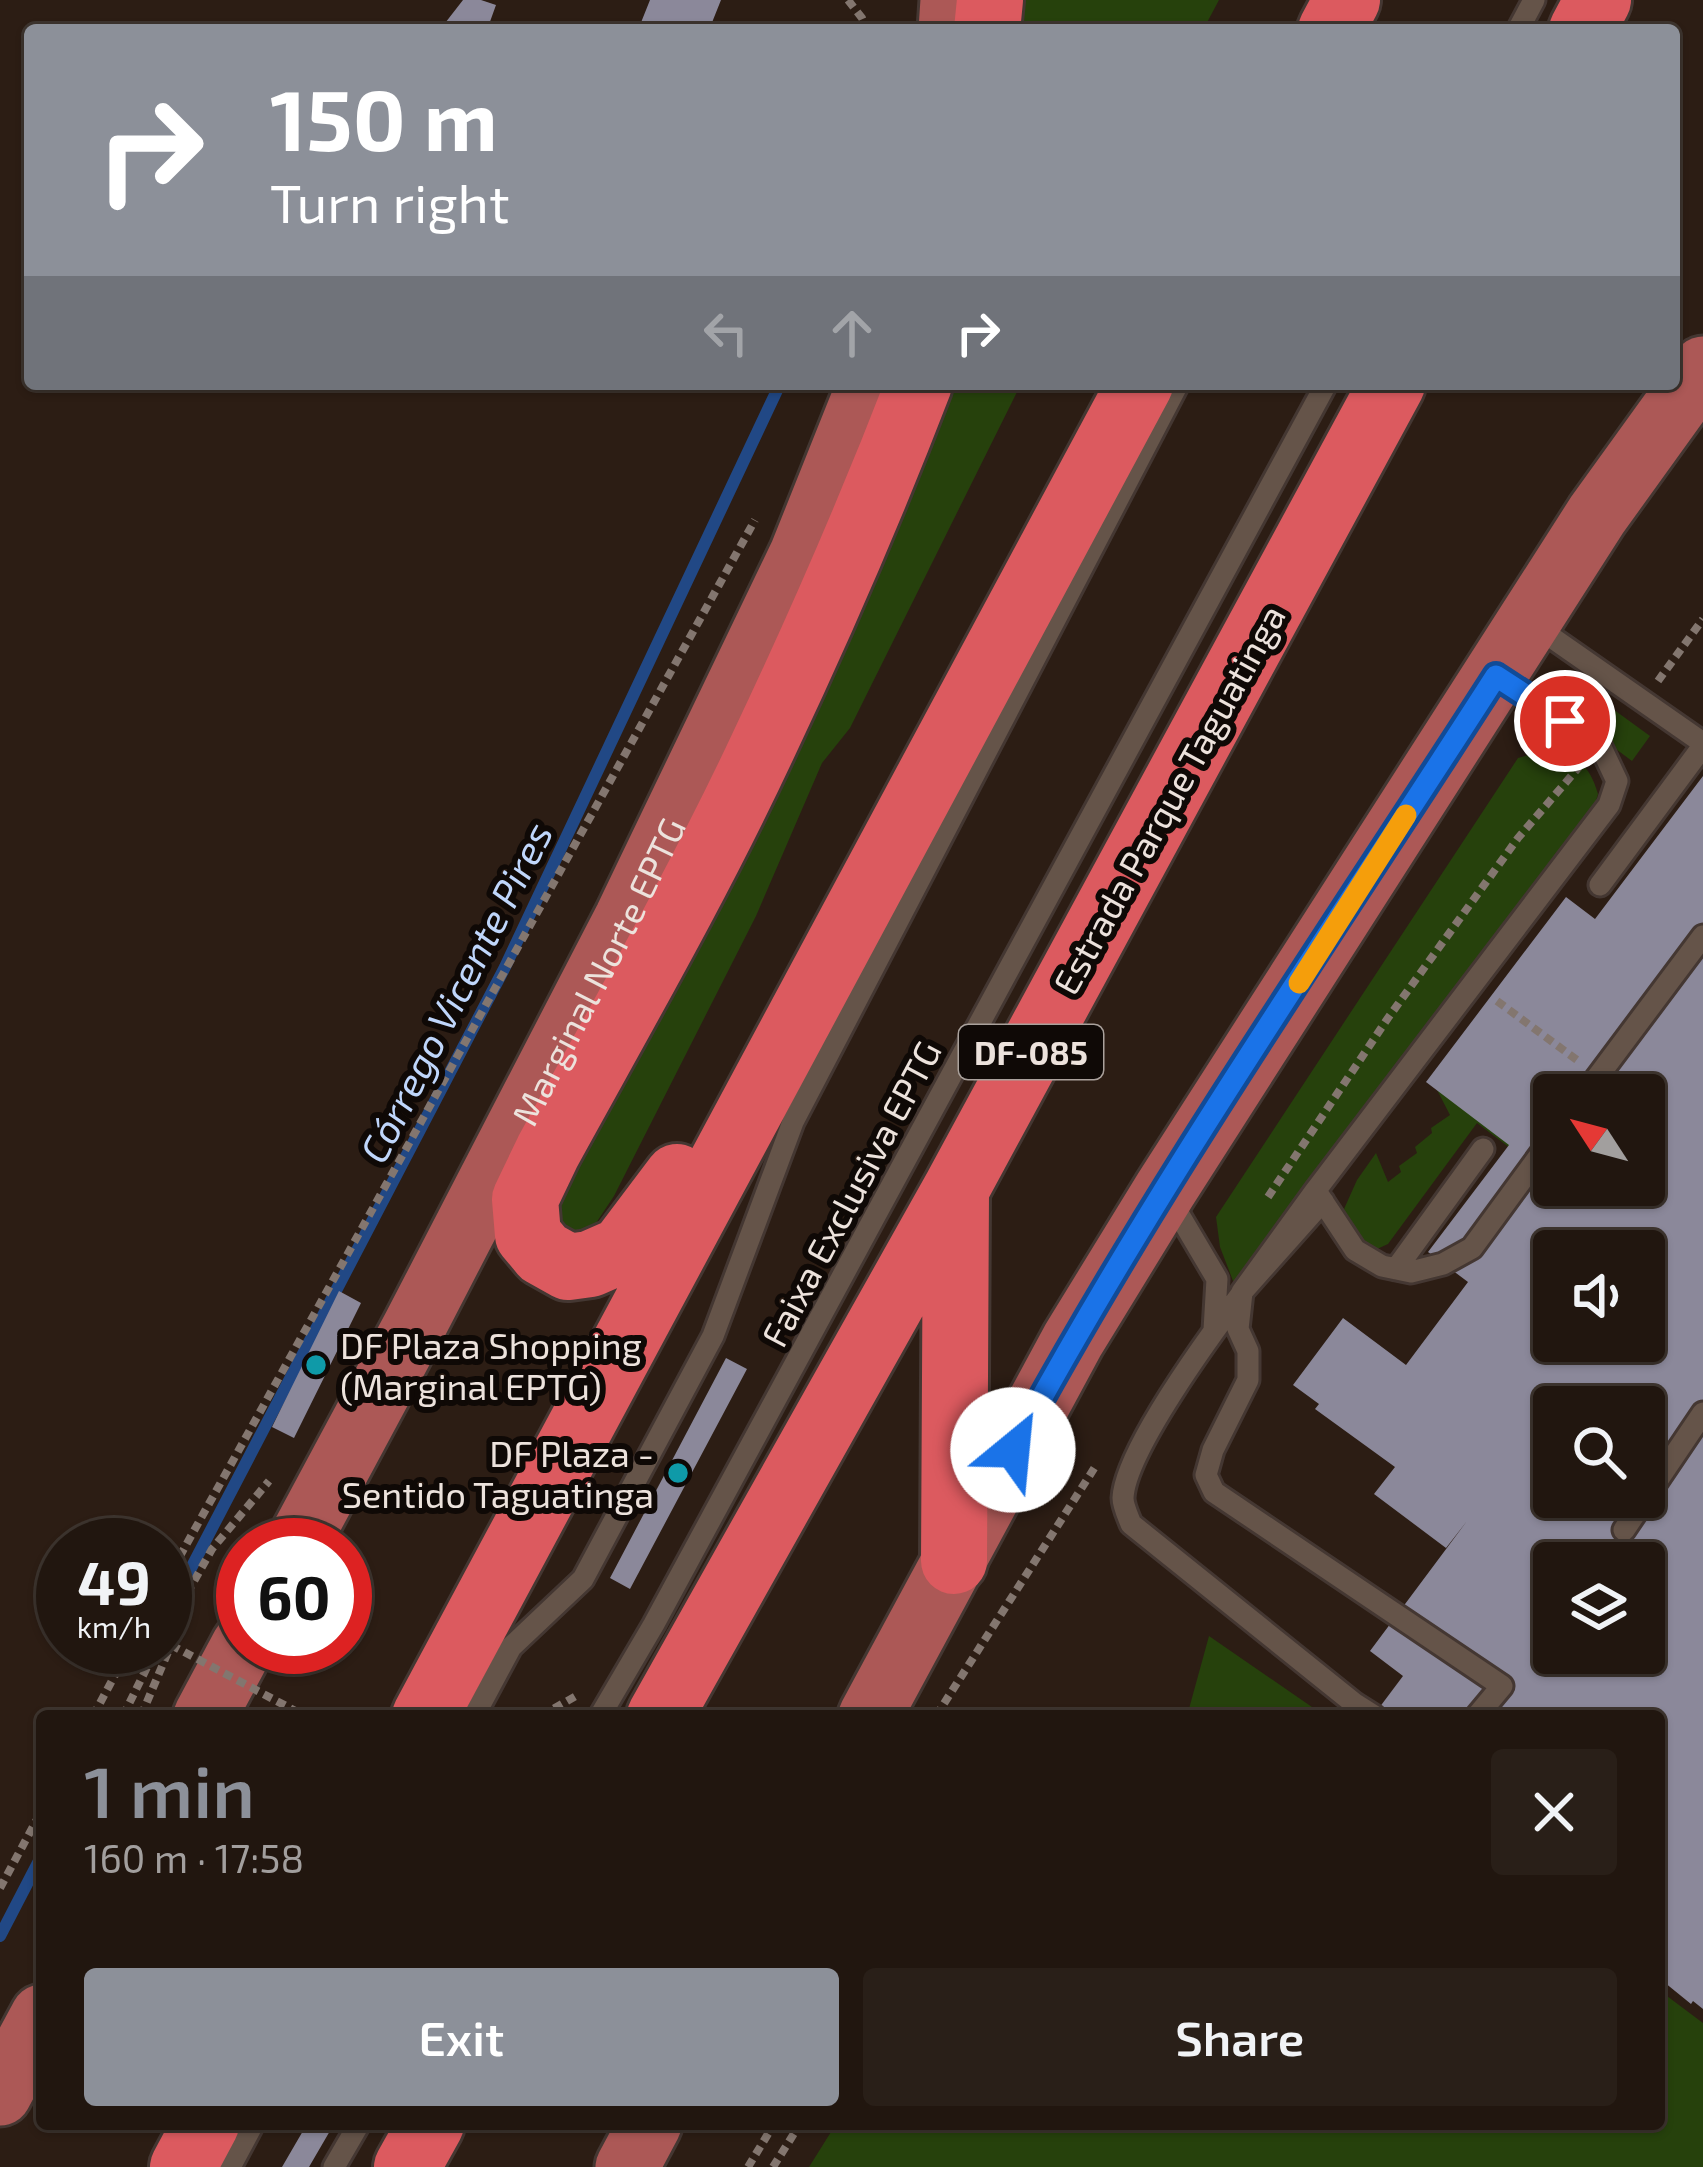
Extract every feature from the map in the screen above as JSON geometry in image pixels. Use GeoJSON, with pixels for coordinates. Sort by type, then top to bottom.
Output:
{"type":"FeatureCollection","features":[{"type":"Feature","properties":{"kind":"highway"},"geometry":{"type":"LineString","coordinates":[[796,1022],[622,1250],[568,1268],[543,1253],[528,1235],[525,1199],[763,747],[917,390]]}},
{"type":"Feature","properties":{"kind":"highway"},"geometry":{"type":"LineString","coordinates":[[428,1710],[1137,390]]}},
{"type":"Feature","properties":{"kind":"highway","name":"Estrada Parque Taguatinga"},"geometry":{"type":"LineString","coordinates":[[663,1710],[956,1189],[1389,390]]}},
{"type":"Feature","properties":{"kind":"highway"},"geometry":{"type":"LineString","coordinates":[[954,1561],[956,1189]]}},
{"type":"Feature","properties":{"kind":"highway"},"geometry":{"type":"LineString","coordinates":[[183,2167],[203,2130]]}},
{"type":"Feature","properties":{"kind":"highway"},"geometry":{"type":"LineString","coordinates":[[407,2167],[428,2130]]}},
{"type":"Feature","properties":{"kind":"main road"},"geometry":{"type":"LineString","coordinates":[[873,1710],[1073,1340],[1165,1190],[1597,515],[1703,368]]}},
{"type":"Feature","properties":{"kind":"main road","name":"Marginal Norte EPTG"},"geometry":{"type":"LineString","coordinates":[[312,1518],[626,918],[801,554],[867,390]]}},
{"type":"Feature","properties":{"kind":"main road"},"geometry":{"type":"LineString","coordinates":[[208,1710],[227,1674]]}},
{"type":"Feature","properties":{"kind":"main road"},"geometry":{"type":"LineString","coordinates":[[0,2094],[36,2028]]}},
{"type":"Feature","properties":{"kind":"main road"},"geometry":{"type":"LineString","coordinates":[[627,2167],[647,2130]]}},
{"type":"Feature","properties":{"kind":"lane","name":"Faixa Exclusiva EPTG"},"geometry":{"type":"LineString","coordinates":[[477,1710],[511,1647],[583,1580],[713,1336],[793,1122],[1175,390]]}},
{"type":"Feature","properties":{"kind":"lane","name":"Faixa Exclusiva EPTG"},"geometry":{"type":"LineString","coordinates":[[604,1710],[1323,390]]}},
{"type":"Feature","properties":{"kind":"lane"},"geometry":{"type":"LineString","coordinates":[[1530,622],[1703,744],[1600,886]]}},
{"type":"Feature","properties":{"kind":"lane"},"geometry":{"type":"LineString","coordinates":[[1364,1710],[1131,1524],[1122,1501],[1149,1431],[1214,1330],[1609,806],[1616,782],[1599,743],[1496,676]]}},
{"type":"Feature","properties":{"kind":"lane"},"geometry":{"type":"LineString","coordinates":[[1600,1074],[1703,936]]}},
{"type":"Feature","properties":{"kind":"lane"},"geometry":{"type":"LineString","coordinates":[[1396,1269],[1483,1149]]}},
{"type":"Feature","properties":{"kind":"lane"},"geometry":{"type":"LineString","coordinates":[[1319,1196],[1355,1250],[1382,1266],[1411,1272],[1443,1264],[1472,1248],[1533,1165]]}},
{"type":"Feature","properties":{"kind":"lane"},"geometry":{"type":"LineString","coordinates":[[1165,1190],[1217,1280],[1214,1330]]}},
{"type":"Feature","properties":{"kind":"lane"},"geometry":{"type":"LineString","coordinates":[[1242,1292],[1238,1329],[1248,1351],[1249,1379],[1213,1450],[1206,1474],[1214,1492],[1502,1686],[1482,1710]]}},
{"type":"Feature","properties":{"kind":"lane"},"geometry":{"type":"LineString","coordinates":[[1624,1529],[1703,1413]]}},
{"type":"Feature","properties":{"kind":"lane"},"geometry":{"type":"LineString","coordinates":[[230,2167],[250,2130]]}},
{"type":"Feature","properties":{"kind":"lane"},"geometry":{"type":"LineString","coordinates":[[334,2167],[355,2130]]}},
{"type":"Feature","properties":{"kind":"path"},"geometry":{"type":"LineString","coordinates":[[192,1534],[757,517]]}},
{"type":"Feature","properties":{"kind":"path"},"geometry":{"type":"LineString","coordinates":[[1485,993],[1582,1064]]}},
{"type":"Feature","properties":{"kind":"path"},"geometry":{"type":"LineString","coordinates":[[940,1710],[1061,1520]]}},
{"type":"Feature","properties":{"kind":"path"},"geometry":{"type":"LineString","coordinates":[[144,1710],[172,1646],[293,1710]]}},
{"type":"Feature","properties":{"kind":"path"},"geometry":{"type":"LineString","coordinates":[[96,1710],[117,1674]]}},
{"type":"Feature","properties":{"kind":"path"},"geometry":{"type":"LineString","coordinates":[[126,1710],[143,1674]]}},
{"type":"Feature","properties":{"kind":"path"},"geometry":{"type":"LineString","coordinates":[[0,1888],[36,1821]]}},
{"type":"Feature","properties":{"kind":"path"},"geometry":{"type":"LineString","coordinates":[[748,2167],[770,2130]]}},
{"type":"Feature","properties":{"kind":"path"},"geometry":{"type":"LineString","coordinates":[[772,2167],[796,2130]]}},
{"type":"Feature","properties":{"kind":"green space"},"geometry":{"type":"Polygon","coordinates":[[[1010,0],[1219,0],[1206,24],[1007,24],[1010,0]]]}},
{"type":"Feature","properties":{"kind":"green space"},"geometry":{"type":"Polygon","coordinates":[[[934,390],[1018,390],[850,728],[822,763],[756,916],[614,1196],[590,1232],[570,1243],[541,1224],[934,390]]]}},
{"type":"Feature","properties":{"kind":"green space"},"geometry":{"type":"Polygon","coordinates":[[[1580,685],[1650,736],[1632,761],[1562,709],[1580,685]]]}},
{"type":"Feature","properties":{"kind":"green space"},"geometry":{"type":"Polygon","coordinates":[[[1550,749],[1575,758],[1591,776],[1598,794],[1593,811],[1235,1286],[1220,1247],[1216,1217],[1518,758],[1550,749]]]}},
{"type":"Feature","properties":{"kind":"green space"},"geometry":{"type":"Polygon","coordinates":[[[1575,1068],[1570,1074],[1533,1074],[1575,1068]]]}},
{"type":"Feature","properties":{"kind":"green space"},"geometry":{"type":"Polygon","coordinates":[[[1533,1074],[1533,1123],[1510,1148],[1477,1123],[1388,1244],[1377,1249],[1356,1233],[1344,1209],[1376,1153],[1388,1182],[1417,1153],[1415,1147],[1432,1133],[1431,1128],[1450,1115],[1436,1088],[1533,1074]]]}},
{"type":"Feature","properties":{"kind":"green space"},"geometry":{"type":"Polygon","coordinates":[[[1209,1636],[1316,1710],[1189,1710],[1209,1636]]]}},
{"type":"Feature","properties":{"kind":"green space"},"geometry":{"type":"Polygon","coordinates":[[[1665,1994],[1703,2023],[1703,2167],[809,2167],[832,2130],[1665,2130],[1665,1994]]]}},
{"type":"Feature","properties":{"kind":"building"},"geometry":{"type":"Polygon","coordinates":[[[463,0],[496,5],[489,24],[444,24],[463,0]]]}},
{"type":"Feature","properties":{"kind":"building"},"geometry":{"type":"Polygon","coordinates":[[[650,0],[721,0],[711,24],[640,24],[650,0]]]}},
{"type":"Feature","properties":{"kind":"building"},"geometry":{"type":"Polygon","coordinates":[[[1703,776],[1703,2009],[1665,1983],[1665,1710],[1378,1710],[1403,1676],[1370,1651],[1467,1521],[1446,1548],[1374,1494],[1395,1467],[1315,1409],[1319,1404],[1293,1385],[1343,1318],[1406,1365],[1468,1282],[1428,1252],[1509,1145],[1426,1082],[1566,897],[1595,919],[1703,776]]]}},
{"type":"Feature","properties":{"kind":"building","name":"DF Plaza Shopping (Marginal EPTG)"},"geometry":{"type":"Polygon","coordinates":[[[339,1291],[361,1303],[294,1438],[272,1427],[339,1291]]]}},
{"type":"Feature","properties":{"kind":"building","name":"DF Plaza - Sentido Taguatinga"},"geometry":{"type":"Polygon","coordinates":[[[726,1358],[747,1369],[630,1589],[610,1578],[726,1358]]]}},
{"type":"Feature","properties":{"kind":"building"},"geometry":{"type":"Polygon","coordinates":[[[304,2130],[331,2130],[309,2167],[282,2167],[304,2130]]]}},
{"type":"Feature","properties":{"kind":"waterway","name":"Córrego Vicente Pires"},"geometry":{"type":"LineString","coordinates":[[192,1566],[505,967],[777,390]]}},
{"type":"Feature","properties":{"kind":"waterway","name":"Córrego Vicente Pires"},"geometry":{"type":"LineString","coordinates":[[0,1936],[36,1867]]}},
{"type":"Feature","properties":{"kind":"slow traffic"},"geometry":{"type":"LineString","coordinates":[[1299,983],[1406,815]]}},
{"type":"Feature","properties":{"kind":"place","name":"DF Plaza Shopping (Marginal EPTG)"},"geometry":{"type":"Point","coordinates":[316,1365]}},
{"type":"Feature","properties":{"kind":"place","name":"DF Plaza - Sentido Taguatinga"},"geometry":{"type":"Point","coordinates":[678,1473]}},
{"type":"Feature","properties":{"kind":"route"},"geometry":{"type":"LineString","coordinates":[[1013,1450],[1073,1340],[1165,1190],[1496,676],[1565,721]]}}]}
